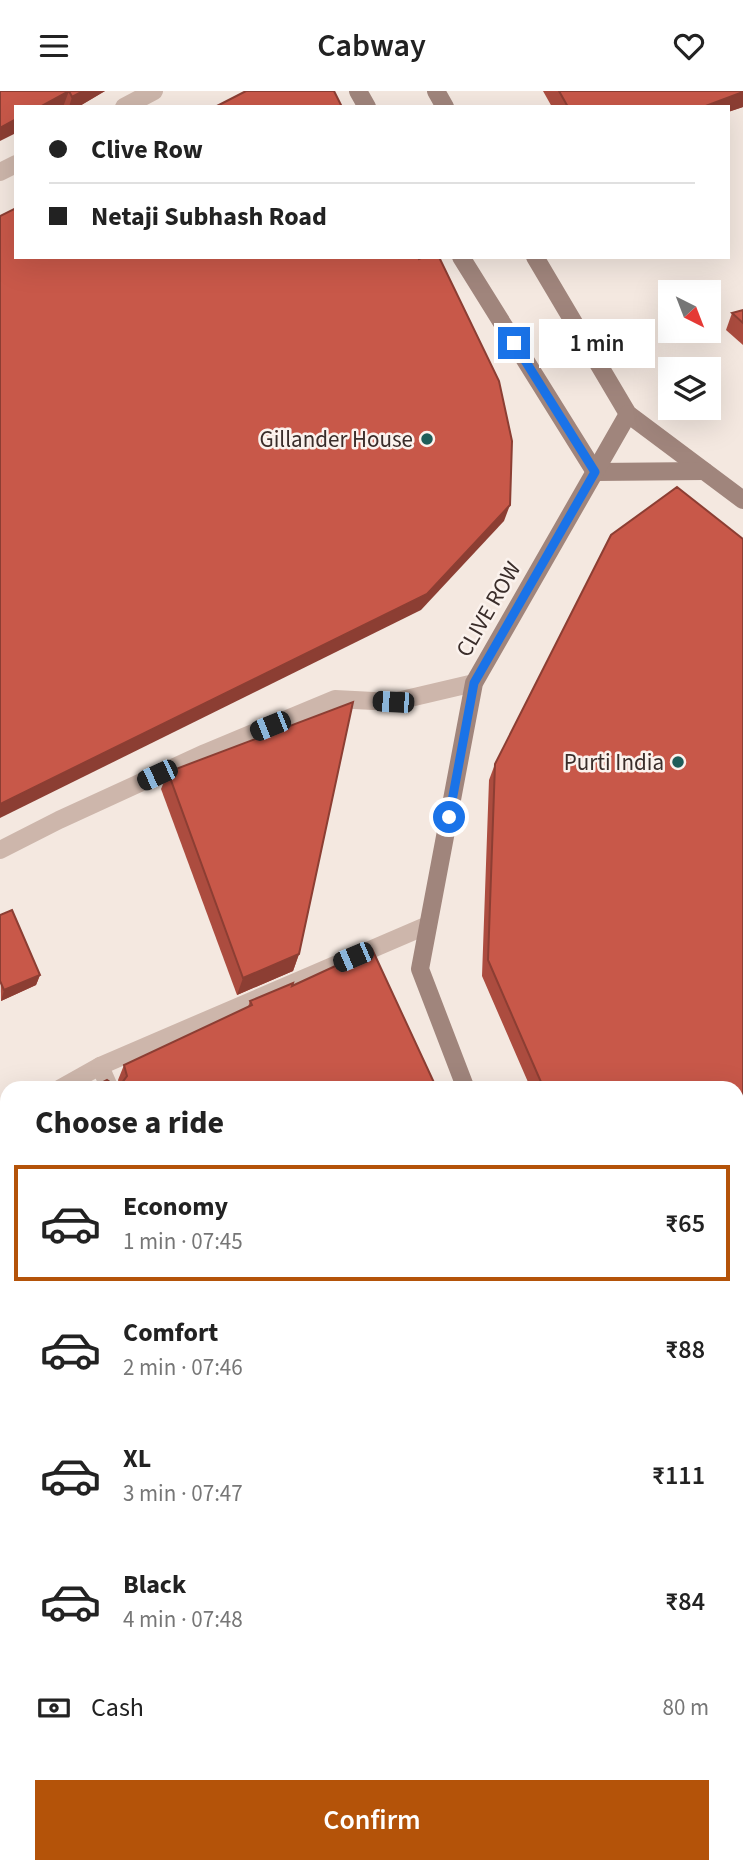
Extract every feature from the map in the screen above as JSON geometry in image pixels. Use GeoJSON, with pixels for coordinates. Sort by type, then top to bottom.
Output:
{"type":"FeatureCollection","features":[{"type":"Feature","properties":{"kind":"main road"},"geometry":{"type":"LineString","coordinates":[[462,259],[595,472],[704,471]]}},
{"type":"Feature","properties":{"kind":"main road"},"geometry":{"type":"LineString","coordinates":[[536,259],[628,414],[743,500]]}},
{"type":"Feature","properties":{"kind":"main road","name":"CLIVE ROW"},"geometry":{"type":"LineString","coordinates":[[463,1081],[420,969],[474,683],[628,414]]}},
{"type":"Feature","properties":{"kind":"street"},"geometry":{"type":"LineString","coordinates":[[128,105],[154,91]]}},
{"type":"Feature","properties":{"kind":"street"},"geometry":{"type":"LineString","coordinates":[[0,849],[205,753],[335,699],[393,702],[474,683]]}},
{"type":"Feature","properties":{"kind":"street"},"geometry":{"type":"LineString","coordinates":[[73,1081],[100,1066],[428,925]]}},
{"type":"Feature","properties":{"kind":"street"},"geometry":{"type":"LineString","coordinates":[[100,1066],[107,1081]]}},
{"type":"Feature","properties":{"kind":"building"},"geometry":{"type":"Polygon","coordinates":[[[0,91],[69,91],[44,105],[14,105],[14,120],[0,128],[0,91]]]}},
{"type":"Feature","properties":{"kind":"building"},"geometry":{"type":"Polygon","coordinates":[[[69,91],[83,91],[72,97],[69,91]]]}},
{"type":"Feature","properties":{"kind":"building"},"geometry":{"type":"Polygon","coordinates":[[[246,91],[334,91],[341,105],[219,105],[246,91]]]}},
{"type":"Feature","properties":{"kind":"building"},"geometry":{"type":"Polygon","coordinates":[[[559,91],[743,91],[708,105],[567,105],[559,91]]]}},
{"type":"Feature","properties":{"kind":"building"},"geometry":{"type":"Polygon","coordinates":[[[14,209],[14,259],[440,259],[499,381],[512,441],[510,505],[427,594],[0,804],[0,216],[14,209]]]}},
{"type":"Feature","properties":{"kind":"building"},"geometry":{"type":"Polygon","coordinates":[[[743,310],[743,323],[732,313],[743,310]]]}},
{"type":"Feature","properties":{"kind":"building"},"geometry":{"type":"Polygon","coordinates":[[[677,487],[743,539],[743,1081],[541,1081],[488,960],[495,764],[611,535],[677,487]]]}},
{"type":"Feature","properties":{"kind":"building"},"geometry":{"type":"Polygon","coordinates":[[[353,702],[299,954],[243,978],[168,772],[353,702]]]}},
{"type":"Feature","properties":{"kind":"building"},"geometry":{"type":"Polygon","coordinates":[[[12,910],[40,975],[4,990],[0,981],[0,915],[12,910]]]}},
{"type":"Feature","properties":{"kind":"building"},"geometry":{"type":"Polygon","coordinates":[[[372,949],[433,1081],[123,1081],[127,1076],[124,1065],[252,1005],[250,1001],[293,983],[292,986],[372,949]]]}},
{"type":"Feature","properties":{"kind":"place","name":"Gillander House"},"geometry":{"type":"Point","coordinates":[427,439]}},
{"type":"Feature","properties":{"kind":"place","name":"Purti India"},"geometry":{"type":"Point","coordinates":[678,762]}},
{"type":"Feature","properties":{"kind":"route"},"geometry":{"type":"LineString","coordinates":[[449,817],[474,683],[595,472],[514,343]]}}]}
